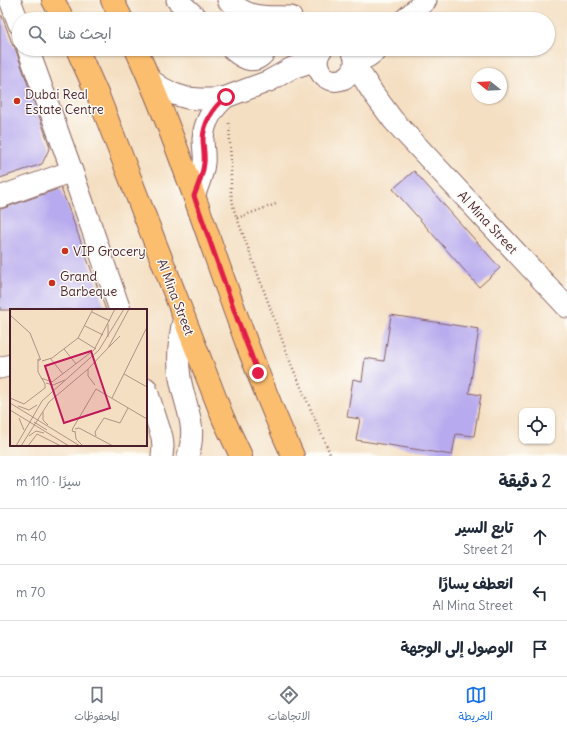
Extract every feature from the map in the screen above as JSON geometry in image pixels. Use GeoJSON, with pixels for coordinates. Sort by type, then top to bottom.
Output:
{"type":"FeatureCollection","features":[{"type":"Feature","properties":{"kind":"main road"},"geometry":{"type":"LineString","coordinates":[[53,0],[59,12]]}},
{"type":"Feature","properties":{"kind":"main road"},"geometry":{"type":"LineString","coordinates":[[112,0],[118,12]]}},
{"type":"Feature","properties":{"kind":"main road","name":"Al Mina Street"},"geometry":{"type":"LineString","coordinates":[[81,56],[99,98],[223,418],[241,456]]}},
{"type":"Feature","properties":{"kind":"main road"},"geometry":{"type":"LineString","coordinates":[[139,56],[194,196],[255,366],[293,456]]}},
{"type":"Feature","properties":{"kind":"street"},"geometry":{"type":"LineString","coordinates":[[10,0],[14,12]]}},
{"type":"Feature","properties":{"kind":"street"},"geometry":{"type":"LineString","coordinates":[[177,0],[190,12]]}},
{"type":"Feature","properties":{"kind":"street"},"geometry":{"type":"LineString","coordinates":[[228,0],[244,12]]}},
{"type":"Feature","properties":{"kind":"street"},"geometry":{"type":"LineString","coordinates":[[276,0],[287,12]]}},
{"type":"Feature","properties":{"kind":"street"},"geometry":{"type":"LineString","coordinates":[[413,12],[426,0]]}},
{"type":"Feature","properties":{"kind":"street"},"geometry":{"type":"LineString","coordinates":[[31,56],[120,309]]}},
{"type":"Feature","properties":{"kind":"street"},"geometry":{"type":"LineString","coordinates":[[241,56],[248,59],[254,59],[260,56]]}},
{"type":"Feature","properties":{"kind":"street"},"geometry":{"type":"LineString","coordinates":[[149,78],[162,88],[187,98],[200,99],[226,97],[269,81],[312,56]]}},
{"type":"Feature","properties":{"kind":"street"},"geometry":{"type":"LineString","coordinates":[[315,56],[320,73],[334,80]]}},
{"type":"Feature","properties":{"kind":"street"},"geometry":{"type":"LineString","coordinates":[[269,81],[298,78],[334,80],[345,79],[353,71],[354,59],[369,56]]}},
{"type":"Feature","properties":{"kind":"street","name":"Al Mina Street"},"geometry":{"type":"LineString","coordinates":[[354,59],[373,93],[393,120],[567,307]]}},
{"type":"Feature","properties":{"kind":"street","name":"Al Mina Street"},"geometry":{"type":"LineString","coordinates":[[334,80],[367,99],[393,120]]}},
{"type":"Feature","properties":{"kind":"street"},"geometry":{"type":"LineString","coordinates":[[194,196],[202,176],[204,164],[203,140],[207,120],[212,111],[226,97]]}},
{"type":"Feature","properties":{"kind":"street"},"geometry":{"type":"LineString","coordinates":[[0,197],[72,171]]}},
{"type":"Feature","properties":{"kind":"street"},"geometry":{"type":"LineString","coordinates":[[184,317],[179,347],[179,362],[180,377],[192,429],[192,443],[188,456]]}},
{"type":"Feature","properties":{"kind":"street"},"geometry":{"type":"LineString","coordinates":[[0,368],[10,365]]}},
{"type":"Feature","properties":{"kind":"street"},"geometry":{"type":"LineString","coordinates":[[147,391],[162,437],[162,456]]}},
{"type":"Feature","properties":{"kind":"path"},"geometry":{"type":"LineString","coordinates":[[226,97],[230,140],[231,192],[233,205],[290,364],[331,456]]}},
{"type":"Feature","properties":{"kind":"path"},"geometry":{"type":"LineString","coordinates":[[238,218],[276,204]]}},
{"type":"Feature","properties":{"kind":"building","name":"Dubai Real Estate Centre"},"geometry":{"type":"Polygon","coordinates":[[[0,16],[2,16],[12,43],[12,56],[18,56],[50,147],[42,164],[0,178],[0,16]]]}},
{"type":"Feature","properties":{"kind":"building"},"geometry":{"type":"Polygon","coordinates":[[[414,171],[500,268],[479,287],[393,189],[414,171]]]}},
{"type":"Feature","properties":{"kind":"building"},"geometry":{"type":"Polygon","coordinates":[[[61,188],[106,309],[0,310],[0,209],[61,188]]]}},
{"type":"Feature","properties":{"kind":"building"},"geometry":{"type":"Polygon","coordinates":[[[391,315],[479,329],[469,393],[481,395],[474,436],[456,434],[452,455],[356,440],[360,419],[347,417],[353,379],[362,381],[365,358],[384,361],[391,315]]]}},
{"type":"Feature","properties":{"kind":"place","name":"Dubai Real Estate Centre"},"geometry":{"type":"Point","coordinates":[17,101]}},
{"type":"Feature","properties":{"kind":"place","name":"VIP Grocery"},"geometry":{"type":"Point","coordinates":[65,251]}},
{"type":"Feature","properties":{"kind":"place","name":"Grand Barbeque"},"geometry":{"type":"Point","coordinates":[52,283]}},
{"type":"Feature","properties":{"kind":"route"},"geometry":{"type":"LineString","coordinates":[[226,97],[212,111],[207,120],[203,140],[204,164],[202,176],[194,196],[258,373]]}}]}
